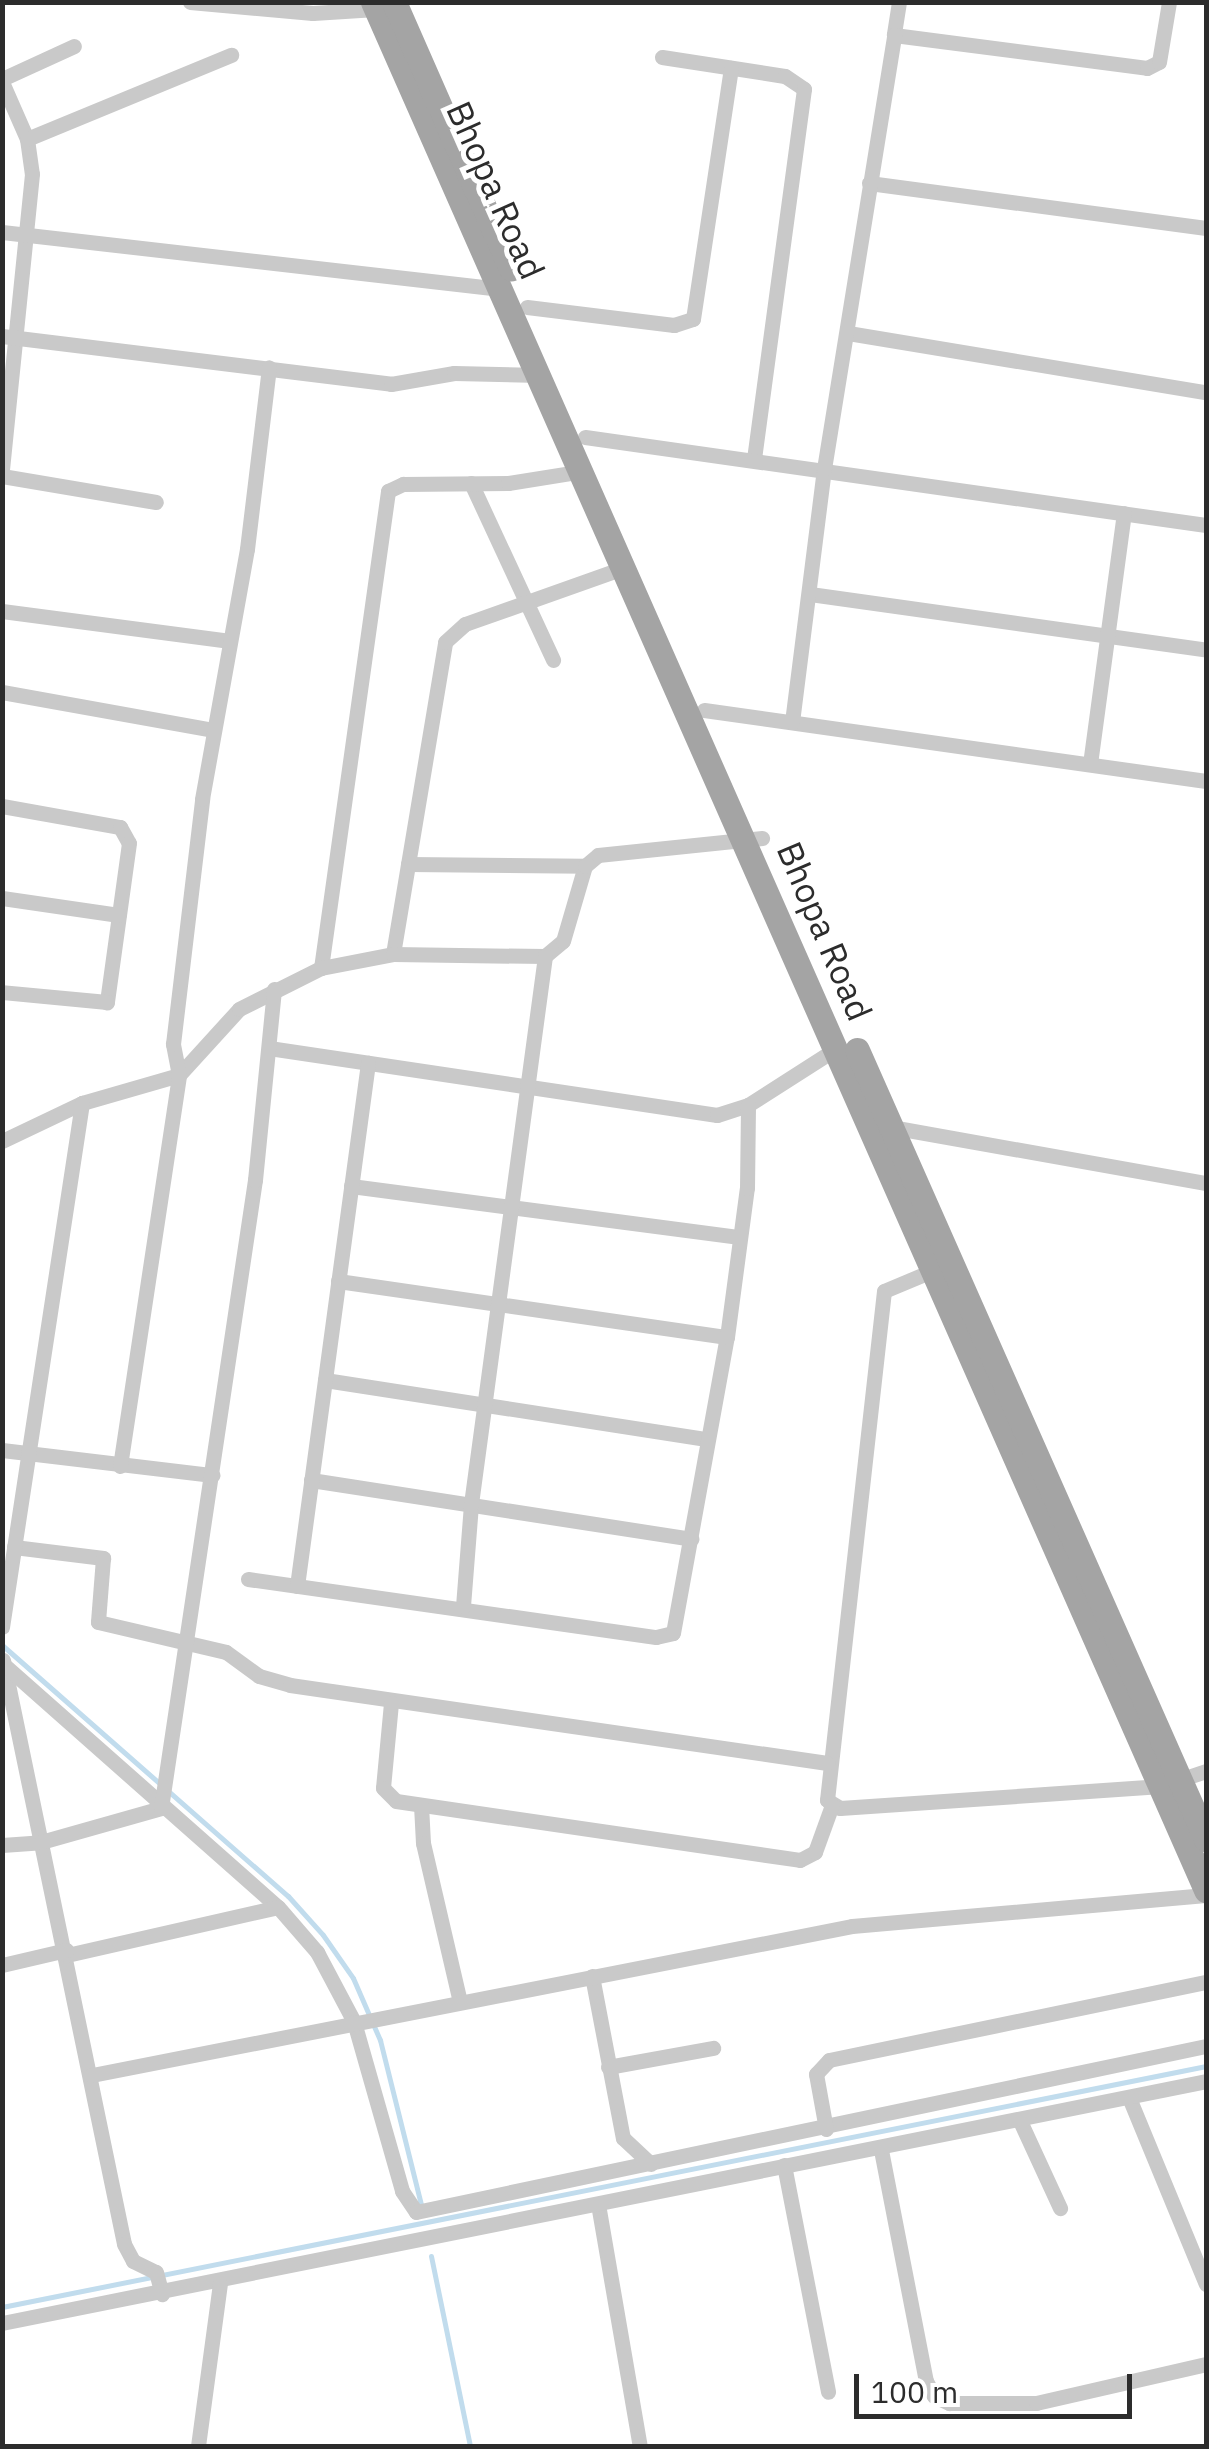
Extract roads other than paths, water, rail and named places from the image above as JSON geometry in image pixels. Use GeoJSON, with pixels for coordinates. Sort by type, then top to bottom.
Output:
{"type":"FeatureCollection","features":[{"type":"Feature","properties":{"kind":"main road","name":"Bhopa Road"},"geometry":{"type":"LineString","coordinates":[[381,5],[501,289],[626,567],[892,1127],[1171,1784],[1206,1892]]}},
{"type":"Feature","properties":{"kind":"main road","name":"Bhopa Road"},"geometry":{"type":"LineString","coordinates":[[381,5],[528,307],[585,437],[704,710],[837,1048],[934,1270],[1171,1784],[1206,1840]]}},
{"type":"Feature","properties":{"kind":"street"},"geometry":{"type":"LineString","coordinates":[[190,2],[286,12],[381,5]]}},
{"type":"Feature","properties":{"kind":"street"},"geometry":{"type":"LineString","coordinates":[[792,722],[824,469],[899,2]]}},
{"type":"Feature","properties":{"kind":"street"},"geometry":{"type":"LineString","coordinates":[[894,36],[1147,68],[1159,62],[1169,2]]}},
{"type":"Feature","properties":{"kind":"street"},"geometry":{"type":"LineString","coordinates":[[74,46],[2,80],[27,139],[32,174],[8,337],[2,472],[156,502]]}},
{"type":"Feature","properties":{"kind":"street"},"geometry":{"type":"LineString","coordinates":[[27,139],[231,54]]}},
{"type":"Feature","properties":{"kind":"street"},"geometry":{"type":"LineString","coordinates":[[662,57],[785,76],[804,89],[754,459]]}},
{"type":"Feature","properties":{"kind":"street"},"geometry":{"type":"LineString","coordinates":[[528,307],[674,325],[693,319],[731,68]]}},
{"type":"Feature","properties":{"kind":"street"},"geometry":{"type":"LineString","coordinates":[[870,183],[1206,228]]}},
{"type":"Feature","properties":{"kind":"street"},"geometry":{"type":"LineString","coordinates":[[2,232],[501,289]]}},
{"type":"Feature","properties":{"kind":"street"},"geometry":{"type":"LineString","coordinates":[[848,333],[1206,392]]}},
{"type":"Feature","properties":{"kind":"street"},"geometry":{"type":"LineString","coordinates":[[8,337],[391,384],[454,373],[540,375]]}},
{"type":"Feature","properties":{"kind":"street"},"geometry":{"type":"LineString","coordinates":[[120,1466],[179,1074],[174,1030],[213,730],[230,641],[269,367]]}},
{"type":"Feature","properties":{"kind":"street"},"geometry":{"type":"LineString","coordinates":[[585,437],[1206,525]]}},
{"type":"Feature","properties":{"kind":"street"},"geometry":{"type":"LineString","coordinates":[[321,968],[388,491],[403,484],[472,483],[584,470]]}},
{"type":"Feature","properties":{"kind":"street"},"geometry":{"type":"LineString","coordinates":[[472,483],[553,660]]}},
{"type":"Feature","properties":{"kind":"street"},"geometry":{"type":"LineString","coordinates":[[1090,764],[1104,638],[1124,513]]}},
{"type":"Feature","properties":{"kind":"street"},"geometry":{"type":"LineString","coordinates":[[393,954],[445,642],[465,624],[626,567]]}},
{"type":"Feature","properties":{"kind":"street"},"geometry":{"type":"LineString","coordinates":[[810,594],[1206,650]]}},
{"type":"Feature","properties":{"kind":"street"},"geometry":{"type":"LineString","coordinates":[[2,611],[230,641]]}},
{"type":"Feature","properties":{"kind":"street"},"geometry":{"type":"LineString","coordinates":[[2,692],[213,730]]}},
{"type":"Feature","properties":{"kind":"street"},"geometry":{"type":"LineString","coordinates":[[704,710],[1206,781]]}},
{"type":"Feature","properties":{"kind":"street"},"geometry":{"type":"LineString","coordinates":[[2,806],[126,833],[110,996],[102,1005],[2,992]]}},
{"type":"Feature","properties":{"kind":"street"},"geometry":{"type":"LineString","coordinates":[[408,864],[586,866],[616,850],[756,841]]}},
{"type":"Feature","properties":{"kind":"street"},"geometry":{"type":"LineString","coordinates":[[463,1606],[471,1504],[546,956],[562,941],[586,866]]}},
{"type":"Feature","properties":{"kind":"street"},"geometry":{"type":"LineString","coordinates":[[2,898],[119,914]]}},
{"type":"Feature","properties":{"kind":"street"},"geometry":{"type":"LineString","coordinates":[[2,1141],[82,1103],[179,1074],[224,1022],[274,989],[321,968],[393,954],[546,956]]}},
{"type":"Feature","properties":{"kind":"street"},"geometry":{"type":"LineString","coordinates":[[163,1796],[213,1475],[274,989]]}},
{"type":"Feature","properties":{"kind":"street"},"geometry":{"type":"LineString","coordinates":[[268,1048],[716,1115],[748,1104],[837,1048]]}},
{"type":"Feature","properties":{"kind":"street"},"geometry":{"type":"LineString","coordinates":[[297,1586],[368,1063]]}},
{"type":"Feature","properties":{"kind":"street"},"geometry":{"type":"LineString","coordinates":[[2,1626],[82,1103]]}},
{"type":"Feature","properties":{"kind":"street"},"geometry":{"type":"LineString","coordinates":[[248,1579],[666,1636],[676,1626],[706,1438],[728,1337],[740,1237],[748,1104]]}},
{"type":"Feature","properties":{"kind":"street"},"geometry":{"type":"LineString","coordinates":[[892,1127],[1206,1183]]}},
{"type":"Feature","properties":{"kind":"street"},"geometry":{"type":"LineString","coordinates":[[351,1186],[513,1204],[740,1237]]}},
{"type":"Feature","properties":{"kind":"street"},"geometry":{"type":"LineString","coordinates":[[391,1703],[382,1788],[388,1798],[800,1860],[815,1852],[832,1805],[824,1790],[884,1291],[934,1270]]}},
{"type":"Feature","properties":{"kind":"street"},"geometry":{"type":"LineString","coordinates":[[338,1281],[728,1337]]}},
{"type":"Feature","properties":{"kind":"street"},"geometry":{"type":"LineString","coordinates":[[325,1380],[706,1438]]}},
{"type":"Feature","properties":{"kind":"street"},"geometry":{"type":"LineString","coordinates":[[2,1450],[213,1475]]}},
{"type":"Feature","properties":{"kind":"street"},"geometry":{"type":"LineString","coordinates":[[311,1480],[691,1538]]}},
{"type":"Feature","properties":{"kind":"street"},"geometry":{"type":"LineString","coordinates":[[14,1547],[103,1558],[98,1622],[226,1652],[274,1681],[391,1703],[827,1763]]}},
{"type":"Feature","properties":{"kind":"street"},"geometry":{"type":"LineString","coordinates":[[3,1661],[163,1796],[278,1907],[369,2020],[402,2191],[416,2212],[826,2129],[1206,2046]]}},
{"type":"Feature","properties":{"kind":"street"},"geometry":{"type":"LineString","coordinates":[[3,1661],[92,2074],[124,2244],[133,2262],[159,2283]]}},
{"type":"Feature","properties":{"kind":"street"},"geometry":{"type":"LineString","coordinates":[[832,1805],[1171,1784],[1206,1771]]}},
{"type":"Feature","properties":{"kind":"street"},"geometry":{"type":"LineString","coordinates":[[2,1845],[42,1842],[163,1796]]}},
{"type":"Feature","properties":{"kind":"street"},"geometry":{"type":"LineString","coordinates":[[421,1805],[423,1843],[460,2002]]}},
{"type":"Feature","properties":{"kind":"street"},"geometry":{"type":"LineString","coordinates":[[92,2074],[852,1926],[1206,1892]]}},
{"type":"Feature","properties":{"kind":"street"},"geometry":{"type":"LineString","coordinates":[[2,1965],[278,1907]]}},
{"type":"Feature","properties":{"kind":"street"},"geometry":{"type":"LineString","coordinates":[[592,1976],[623,2138],[650,2164]]}},
{"type":"Feature","properties":{"kind":"street"},"geometry":{"type":"LineString","coordinates":[[826,2129],[816,2074],[830,2060],[1206,1982]]}},
{"type":"Feature","properties":{"kind":"street"},"geometry":{"type":"LineString","coordinates":[[608,2067],[713,2048]]}},
{"type":"Feature","properties":{"kind":"street"},"geometry":{"type":"LineString","coordinates":[[2,2323],[159,2283],[220,2284],[784,2165],[882,2150],[1206,2082]]}},
{"type":"Feature","properties":{"kind":"street"},"geometry":{"type":"LineString","coordinates":[[1130,2100],[1206,2284]]}},
{"type":"Feature","properties":{"kind":"street"},"geometry":{"type":"LineString","coordinates":[[1020,2121],[1060,2208]]}},
{"type":"Feature","properties":{"kind":"street"},"geometry":{"type":"LineString","coordinates":[[882,2150],[926,2381],[934,2396],[949,2403],[1036,2403],[1206,2364]]}},
{"type":"Feature","properties":{"kind":"street"},"geometry":{"type":"LineString","coordinates":[[784,2165],[828,2392]]}},
{"type":"Feature","properties":{"kind":"street"},"geometry":{"type":"LineString","coordinates":[[598,2204],[640,2446]]}},
{"type":"Feature","properties":{"kind":"street"},"geometry":{"type":"LineString","coordinates":[[198,2446],[220,2284]]}},
{"type":"Feature","properties":{"kind":"waterway"},"geometry":{"type":"LineString","coordinates":[[2,1645],[288,1896],[323,1935],[353,1978],[380,2040],[422,2209]]}},
{"type":"Feature","properties":{"kind":"waterway"},"geometry":{"type":"LineString","coordinates":[[2,2307],[1206,2066]]}},
{"type":"Feature","properties":{"kind":"waterway"},"geometry":{"type":"LineString","coordinates":[[431,2256],[470,2446]]}}]}
